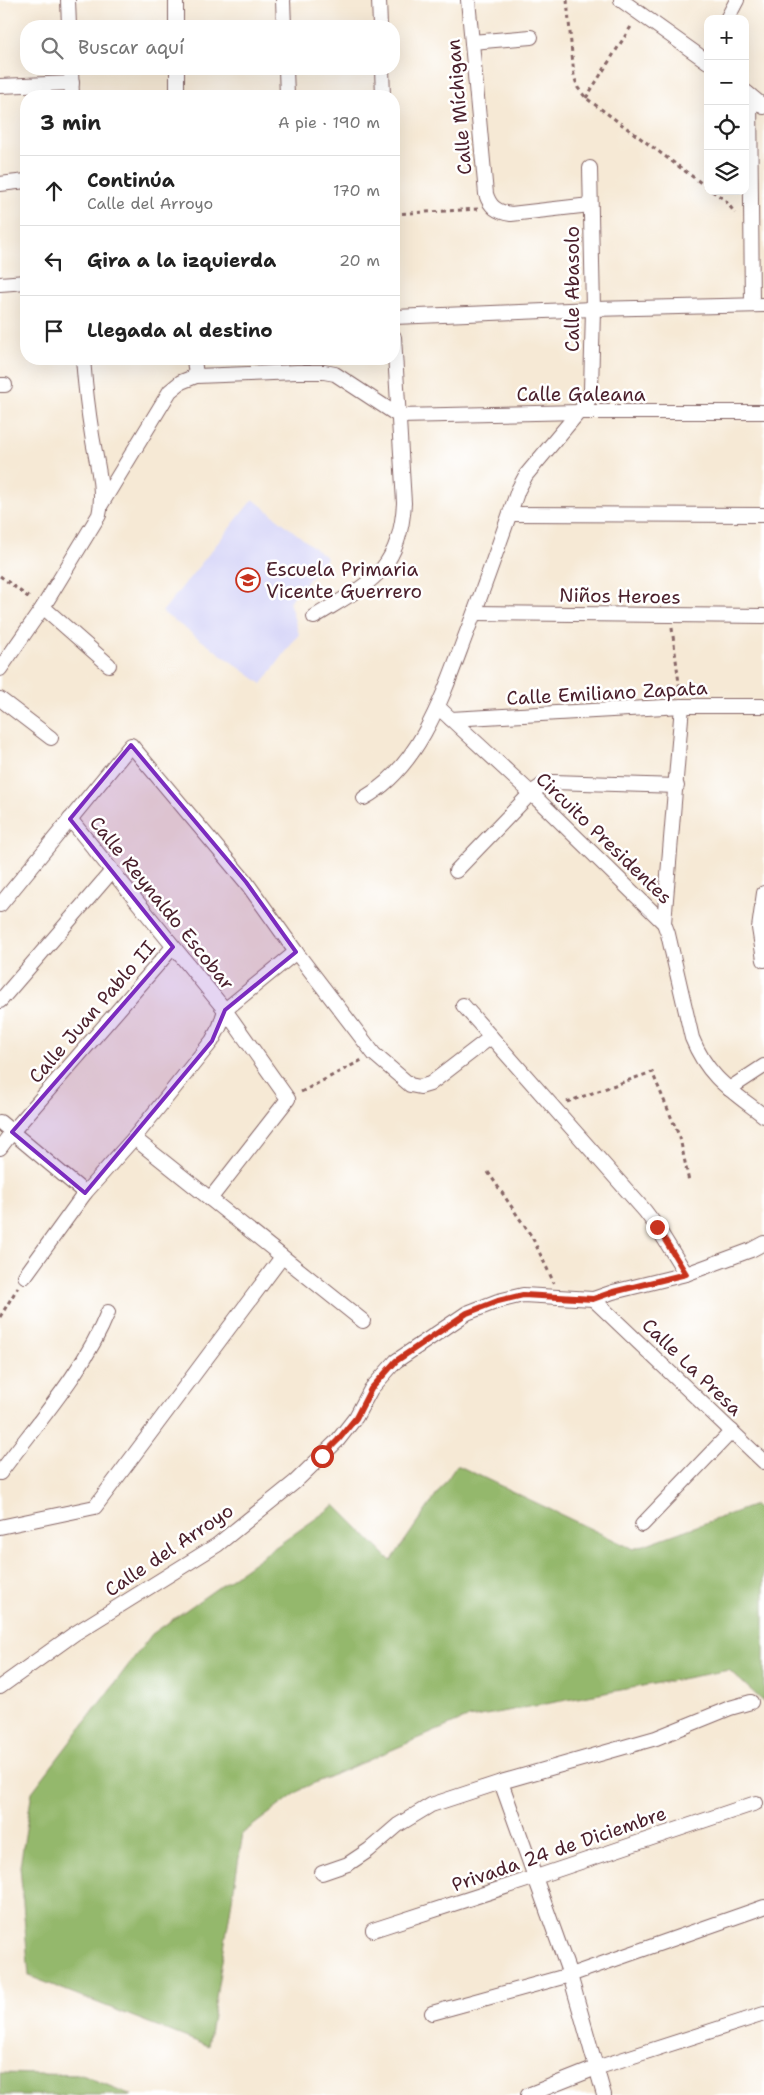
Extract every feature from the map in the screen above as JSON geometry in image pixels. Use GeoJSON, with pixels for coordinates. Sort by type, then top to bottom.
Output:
{"type":"FeatureCollection","features":[{"type":"Feature","properties":{"kind":"street"},"geometry":{"type":"LineString","coordinates":[[68,0],[69,20]]}},
{"type":"Feature","properties":{"kind":"street"},"geometry":{"type":"LineString","coordinates":[[176,0],[176,20]]}},
{"type":"Feature","properties":{"kind":"street"},"geometry":{"type":"LineString","coordinates":[[283,0],[284,20]]}},
{"type":"Feature","properties":{"kind":"street"},"geometry":{"type":"LineString","coordinates":[[379,0],[380,20]]}},
{"type":"Feature","properties":{"kind":"street","name":"Calle Míchigan"},"geometry":{"type":"LineString","coordinates":[[468,0],[486,194],[488,202],[494,208]]}},
{"type":"Feature","properties":{"kind":"street"},"geometry":{"type":"LineString","coordinates":[[622,0],[704,56]]}},
{"type":"Feature","properties":{"kind":"street"},"geometry":{"type":"LineString","coordinates":[[729,15],[737,0]]}},
{"type":"Feature","properties":{"kind":"street"},"geometry":{"type":"LineString","coordinates":[[472,42],[531,37]]}},
{"type":"Feature","properties":{"kind":"street"},"geometry":{"type":"LineString","coordinates":[[177,75],[177,90]]}},
{"type":"Feature","properties":{"kind":"street"},"geometry":{"type":"LineString","coordinates":[[286,75],[287,90]]}},
{"type":"Feature","properties":{"kind":"street"},"geometry":{"type":"LineString","coordinates":[[382,75],[383,90]]}},
{"type":"Feature","properties":{"kind":"street"},"geometry":{"type":"LineString","coordinates":[[0,86],[72,82]]}},
{"type":"Feature","properties":{"kind":"street"},"geometry":{"type":"LineString","coordinates":[[749,95],[764,107]]}},
{"type":"Feature","properties":{"kind":"street"},"geometry":{"type":"LineString","coordinates":[[400,317],[758,305],[749,105]]}},
{"type":"Feature","properties":{"kind":"street"},"geometry":{"type":"LineString","coordinates":[[590,168],[590,205]]}},
{"type":"Feature","properties":{"kind":"street"},"geometry":{"type":"LineString","coordinates":[[0,184],[20,182]]}},
{"type":"Feature","properties":{"kind":"street","name":"Calle Abasolo"},"geometry":{"type":"LineString","coordinates":[[364,798],[382,787],[402,764],[422,736],[438,707],[526,475],[588,402],[591,390],[593,309],[590,205],[510,214],[501,213],[494,208]]}},
{"type":"Feature","properties":{"kind":"street"},"geometry":{"type":"LineString","coordinates":[[0,284],[20,282]]}},
{"type":"Feature","properties":{"kind":"street"},"geometry":{"type":"LineString","coordinates":[[84,365],[102,504]]}},
{"type":"Feature","properties":{"kind":"street"},"geometry":{"type":"LineString","coordinates":[[195,365],[196,376]]}},
{"type":"Feature","properties":{"kind":"street"},"geometry":{"type":"LineString","coordinates":[[314,617],[368,583],[382,570],[395,550],[402,528],[404,504],[396,365]]}},
{"type":"Feature","properties":{"kind":"street"},"geometry":{"type":"LineString","coordinates":[[0,669],[93,527],[102,504],[170,391],[181,382],[196,376],[297,366],[335,374],[399,416]]}},
{"type":"Feature","properties":{"kind":"street","name":"Calle Galeana"},"geometry":{"type":"LineString","coordinates":[[399,416],[580,412],[764,412]]}},
{"type":"Feature","properties":{"kind":"street"},"geometry":{"type":"LineString","coordinates":[[510,514],[764,514]]}},
{"type":"Feature","properties":{"kind":"street"},"geometry":{"type":"LineString","coordinates":[[42,607],[109,665]]}},
{"type":"Feature","properties":{"kind":"street","name":"Niños Heroes"},"geometry":{"type":"LineString","coordinates":[[475,613],[764,616]]}},
{"type":"Feature","properties":{"kind":"street"},"geometry":{"type":"LineString","coordinates":[[0,699],[52,738]]}},
{"type":"Feature","properties":{"kind":"street"},"geometry":{"type":"LineString","coordinates":[[664,923],[677,786],[682,706]]}},
{"type":"Feature","properties":{"kind":"street","name":"Calle Emiliano Zapata"},"geometry":{"type":"LineString","coordinates":[[452,719],[682,706],[764,706]]}},
{"type":"Feature","properties":{"kind":"street","name":"Circuito Presidentes"},"geometry":{"type":"LineString","coordinates":[[438,707],[531,792],[664,923],[692,1038],[706,1067],[717,1080],[764,1116]]}},
{"type":"Feature","properties":{"kind":"street"},"geometry":{"type":"LineString","coordinates":[[0,904],[131,745],[246,882],[296,952],[374,1054],[410,1085],[420,1087],[430,1084],[491,1037]]}},
{"type":"Feature","properties":{"kind":"street"},"geometry":{"type":"LineString","coordinates":[[456,872],[531,792],[544,784],[553,782],[677,786]]}},
{"type":"Feature","properties":{"kind":"street","name":"Calle Reynaldo Escobar"},"geometry":{"type":"LineString","coordinates":[[70,819],[225,1010],[288,1099]]}},
{"type":"Feature","properties":{"kind":"street"},"geometry":{"type":"LineString","coordinates":[[0,1000],[112,871]]}},
{"type":"Feature","properties":{"kind":"street"},"geometry":{"type":"LineString","coordinates":[[764,893],[759,928],[764,960]]}},
{"type":"Feature","properties":{"kind":"street","name":"Calle Juan Pablo II"},"geometry":{"type":"LineString","coordinates":[[0,1148],[174,947]]}},
{"type":"Feature","properties":{"kind":"street"},"geometry":{"type":"LineString","coordinates":[[25,1276],[85,1193],[134,1138],[212,1041],[220,1026],[225,1010],[296,952]]}},
{"type":"Feature","properties":{"kind":"street"},"geometry":{"type":"LineString","coordinates":[[463,1004],[645,1211],[686,1274]]}},
{"type":"Feature","properties":{"kind":"street"},"geometry":{"type":"LineString","coordinates":[[729,1089],[764,1066]]}},
{"type":"Feature","properties":{"kind":"street"},"geometry":{"type":"LineString","coordinates":[[210,1199],[288,1099]]}},
{"type":"Feature","properties":{"kind":"street"},"geometry":{"type":"LineString","coordinates":[[0,1122],[85,1193]]}},
{"type":"Feature","properties":{"kind":"street"},"geometry":{"type":"LineString","coordinates":[[134,1138],[363,1321]]}},
{"type":"Feature","properties":{"kind":"street","name":"Calle del Arroyo"},"geometry":{"type":"LineString","coordinates":[[1,1683],[74,1634],[217,1545],[295,1482],[338,1440],[356,1418],[371,1389],[396,1361],[467,1313],[498,1301],[523,1295],[593,1299],[613,1292],[686,1274],[751,1250],[764,1243]]}},
{"type":"Feature","properties":{"kind":"street"},"geometry":{"type":"LineString","coordinates":[[0,1527],[96,1507],[282,1257]]}},
{"type":"Feature","properties":{"kind":"street","name":"Calle La Presa"},"geometry":{"type":"LineString","coordinates":[[593,1299],[764,1462]]}},
{"type":"Feature","properties":{"kind":"street"},"geometry":{"type":"LineString","coordinates":[[0,1473],[84,1360],[99,1334],[108,1312]]}},
{"type":"Feature","properties":{"kind":"street"},"geometry":{"type":"LineString","coordinates":[[642,1524],[732,1431]]}},
{"type":"Feature","properties":{"kind":"street"},"geometry":{"type":"LineString","coordinates":[[322,1873],[348,1864],[398,1825],[431,1805],[501,1782],[656,1738],[730,1708],[751,1702]]}},
{"type":"Feature","properties":{"kind":"street"},"geometry":{"type":"LineString","coordinates":[[501,1782],[570,1975],[604,2095]]}},
{"type":"Feature","properties":{"kind":"street","name":"Privada 24 de Diciembre"},"geometry":{"type":"LineString","coordinates":[[373,1930],[536,1878],[756,1802]]}},
{"type":"Feature","properties":{"kind":"street"},"geometry":{"type":"LineString","coordinates":[[432,2013],[570,1975],[764,1908]]}},
{"type":"Feature","properties":{"kind":"street"},"geometry":{"type":"LineString","coordinates":[[528,2095],[596,2068],[764,2014]]}},
{"type":"Feature","properties":{"kind":"path"},"geometry":{"type":"LineString","coordinates":[[567,0],[574,76],[578,88],[586,98],[704,185]]}},
{"type":"Feature","properties":{"kind":"path"},"geometry":{"type":"LineString","coordinates":[[586,98],[640,13]]}},
{"type":"Feature","properties":{"kind":"path"},"geometry":{"type":"LineString","coordinates":[[717,195],[724,200],[738,218]]}},
{"type":"Feature","properties":{"kind":"path"},"geometry":{"type":"LineString","coordinates":[[400,214],[494,208]]}},
{"type":"Feature","properties":{"kind":"path"},"geometry":{"type":"LineString","coordinates":[[0,576],[42,607]]}},
{"type":"Feature","properties":{"kind":"path"},"geometry":{"type":"LineString","coordinates":[[671,615],[682,706]]}},
{"type":"Feature","properties":{"kind":"path"},"geometry":{"type":"LineString","coordinates":[[288,1099],[374,1054]]}},
{"type":"Feature","properties":{"kind":"path"},"geometry":{"type":"LineString","coordinates":[[554,1108],[652,1072],[680,1138],[689,1182]]}},
{"type":"Feature","properties":{"kind":"path"},"geometry":{"type":"LineString","coordinates":[[488,1172],[532,1237],[562,1297]]}},
{"type":"Feature","properties":{"kind":"path"},"geometry":{"type":"LineString","coordinates":[[0,1317],[25,1276]]}},
{"type":"Feature","properties":{"kind":"highlighted area"},"geometry":{"type":"Polygon","coordinates":[[[131,745],[246,882],[296,952],[225,1010],[212,1041],[85,1193],[12,1132],[173,947],[70,819],[131,745]]]}},
{"type":"Feature","properties":{"kind":"shaded area","name":"Escuela Primaria Vicente Guerrero"},"geometry":{"type":"Polygon","coordinates":[[[253,499],[327,558],[289,602],[299,634],[262,684],[162,612],[253,499]]]}},
{"type":"Feature","properties":{"kind":"green space"},"geometry":{"type":"Polygon","coordinates":[[[457,1465],[633,1549],[755,1505],[764,1514],[764,1702],[729,1670],[464,1719],[303,1788],[243,1833],[208,2046],[29,1976],[20,1866],[32,1792],[152,1634],[335,1505],[391,1561],[457,1465]]]}},
{"type":"Feature","properties":{"kind":"green space"},"geometry":{"type":"Polygon","coordinates":[[[0,2073],[82,2075],[132,2095],[0,2095],[0,2073]]]}},
{"type":"Feature","properties":{"kind":"place","name":"Escuela Primaria Vicente Guerrero"},"geometry":{"type":"Point","coordinates":[248,580]}},
{"type":"Feature","properties":{"kind":"route"},"geometry":{"type":"LineString","coordinates":[[322,1456],[356,1418],[371,1389],[396,1361],[424,1344],[467,1313],[498,1301],[523,1295],[593,1299],[613,1292],[686,1274],[657,1227]]}}]}
